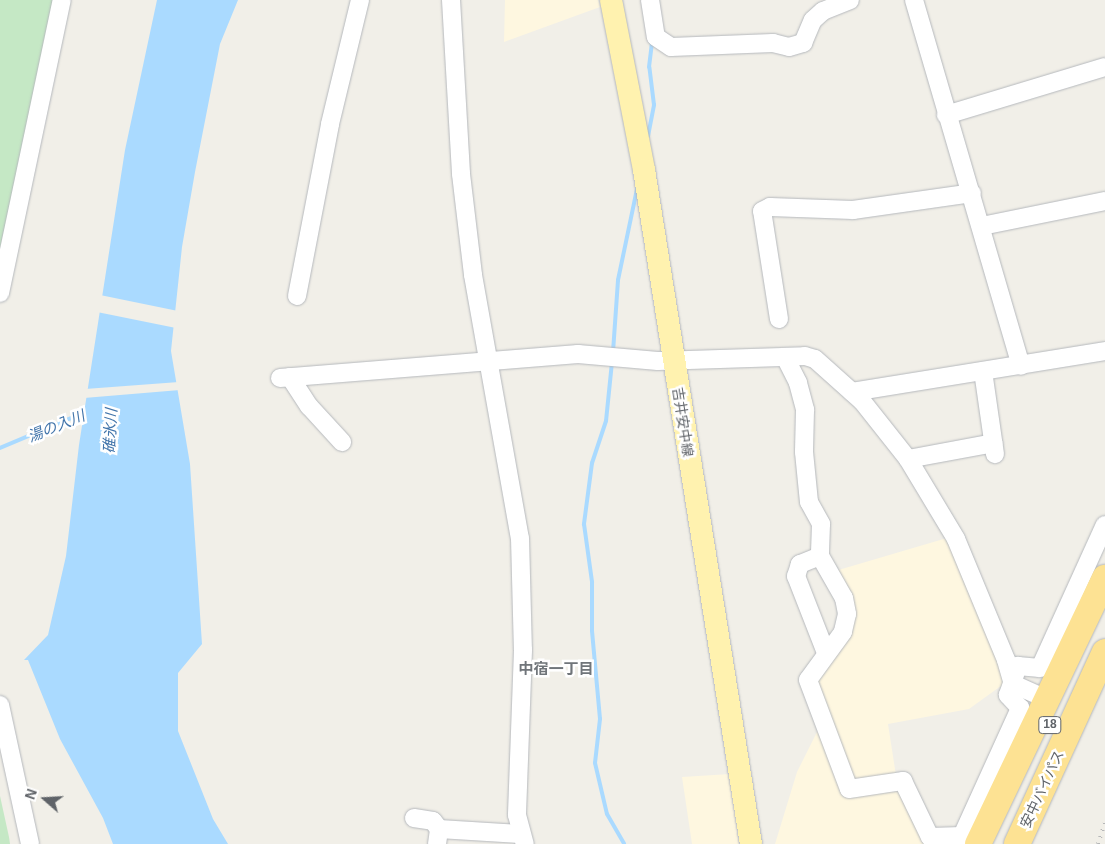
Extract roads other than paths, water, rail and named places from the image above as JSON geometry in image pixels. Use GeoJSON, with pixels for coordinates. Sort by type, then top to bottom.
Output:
{"type":"FeatureCollection","features":[{"type":"Feature","properties":{"kind":"highway"},"geometry":{"type":"LineString","coordinates":[[978,844],[1105,578]]}},
{"type":"Feature","properties":{"kind":"highway","name":"安中バイパス"},"geometry":{"type":"LineString","coordinates":[[995,844],[1105,606]]}},
{"type":"Feature","properties":{"kind":"highway","name":"安中バイパス"},"geometry":{"type":"LineString","coordinates":[[1017,844],[1105,652]]}},
{"type":"Feature","properties":{"kind":"highway"},"geometry":{"type":"LineString","coordinates":[[1030,844],[1105,683]]}},
{"type":"Feature","properties":{"kind":"main road","name":"吉井安中線"},"geometry":{"type":"LineString","coordinates":[[611,0],[644,170],[751,844]]}},
{"type":"Feature","properties":{"kind":"street"},"geometry":{"type":"LineString","coordinates":[[0,293],[62,0]]}},
{"type":"Feature","properties":{"kind":"street"},"geometry":{"type":"LineString","coordinates":[[297,296],[330,124],[360,0]]}},
{"type":"Feature","properties":{"kind":"street"},"geometry":{"type":"LineString","coordinates":[[414,818],[433,821],[438,837],[521,841],[517,801],[522,743],[522,561],[473,275],[461,174],[451,0]]}},
{"type":"Feature","properties":{"kind":"street"},"geometry":{"type":"LineString","coordinates":[[650,0],[656,37],[671,48],[773,43],[789,46],[802,43],[813,20],[823,11],[850,0]]}},
{"type":"Feature","properties":{"kind":"street"},"geometry":{"type":"LineString","coordinates":[[914,0],[946,115],[982,226],[1021,366]]}},
{"type":"Feature","properties":{"kind":"street"},"geometry":{"type":"LineString","coordinates":[[946,115],[1105,67]]}},
{"type":"Feature","properties":{"kind":"street"},"geometry":{"type":"LineString","coordinates":[[779,319],[762,211],[770,207],[853,210],[972,193]]}},
{"type":"Feature","properties":{"kind":"street"},"geometry":{"type":"LineString","coordinates":[[982,226],[1105,201]]}},
{"type":"Feature","properties":{"kind":"street"},"geometry":{"type":"LineString","coordinates":[[852,392],[1105,351]]}},
{"type":"Feature","properties":{"kind":"street"},"geometry":{"type":"LineString","coordinates":[[342,442],[285,377],[489,363],[578,354],[673,361],[806,356],[814,359],[852,392],[908,459],[956,539],[1006,660],[1013,684],[1046,699]]}},
{"type":"Feature","properties":{"kind":"street"},"geometry":{"type":"LineString","coordinates":[[785,357],[798,383],[805,410],[804,452],[809,502],[820,524],[820,556],[844,598],[847,614],[843,632],[808,680],[849,789],[904,781],[930,837],[962,836],[1020,708],[1008,695],[1018,666],[1040,668],[1105,524]]}},
{"type":"Feature","properties":{"kind":"street"},"geometry":{"type":"LineString","coordinates":[[908,459],[995,448],[983,372]]}},
{"type":"Feature","properties":{"kind":"street"},"geometry":{"type":"LineString","coordinates":[[820,556],[800,564],[796,576],[826,653]]}},
{"type":"Feature","properties":{"kind":"street"},"geometry":{"type":"LineString","coordinates":[[0,705],[30,844]]}},
{"type":"Feature","properties":{"kind":"water","name":"碓氷川"},"geometry":{"type":"Polygon","coordinates":[[[157,0],[238,0],[220,44],[195,172],[182,247],[171,351],[190,464],[202,644],[178,673],[178,731],[213,819],[228,844],[113,844],[103,818],[60,739],[28,660],[24,660],[48,635],[66,556],[79,445],[125,150],[157,0]]]}},
{"type":"Feature","properties":{"kind":"waterway"},"geometry":{"type":"LineString","coordinates":[[648,136],[654,105],[649,67],[652,42]]}},
{"type":"Feature","properties":{"kind":"waterway"},"geometry":{"type":"LineString","coordinates":[[613,352],[618,280],[637,189]]}},
{"type":"Feature","properties":{"kind":"waterway"},"geometry":{"type":"LineString","coordinates":[[612,362],[606,421],[592,463],[584,524],[592,582],[592,631],[600,719],[595,763],[607,814],[624,844]]}},
{"type":"Feature","properties":{"kind":"waterway","name":"湯の入川"},"geometry":{"type":"LineString","coordinates":[[0,448],[88,411]]}},
{"type":"Feature","properties":{"kind":"railway"},"geometry":{"type":"LineString","coordinates":[[1098,844],[1105,822]]}},
{"type":"Feature","properties":{"kind":"district","name":"中宿一丁目"},"geometry":{"type":"Point","coordinates":[556,669]}}]}
